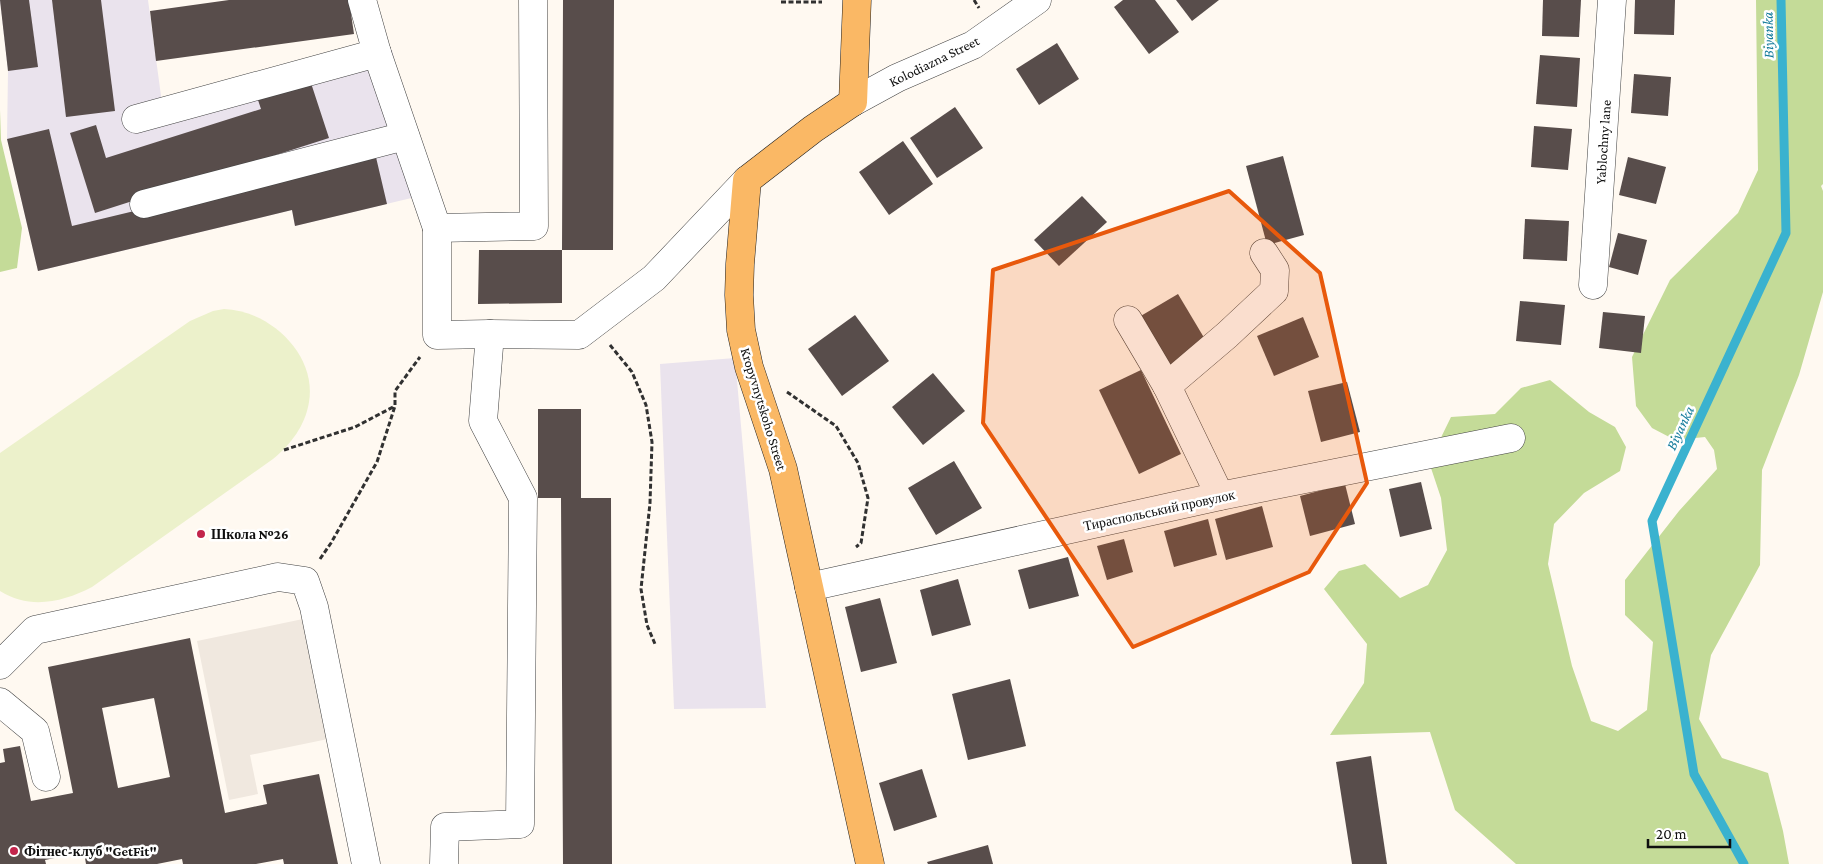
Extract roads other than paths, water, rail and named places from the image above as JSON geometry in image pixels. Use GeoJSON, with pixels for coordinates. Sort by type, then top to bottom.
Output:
{"type":"FeatureCollection","features":[{"type":"Feature","properties":{"kind":"main road"},"geometry":{"type":"LineString","coordinates":[[747,180],[813,129],[854,102],[857,0]]}},
{"type":"Feature","properties":{"kind":"main road","name":"Kropyvnytskoho Street"},"geometry":{"type":"LineString","coordinates":[[747,180],[740,264],[741,330],[749,367],[783,468],[870,864]]}},
{"type":"Feature","properties":{"kind":"street"},"geometry":{"type":"LineString","coordinates":[[362,0],[377,53],[437,228],[437,335],[579,335],[654,278],[747,180]]}},
{"type":"Feature","properties":{"kind":"street"},"geometry":{"type":"LineString","coordinates":[[437,228],[534,226],[533,0]]}},
{"type":"Feature","properties":{"kind":"street","name":"Kolodiazna Street"},"geometry":{"type":"LineString","coordinates":[[854,102],[897,78],[973,45],[1037,0]]}},
{"type":"Feature","properties":{"kind":"street","name":"Yablochny lane"},"geometry":{"type":"LineString","coordinates":[[1593,285],[1612,0]]}},
{"type":"Feature","properties":{"kind":"street"},"geometry":{"type":"LineString","coordinates":[[136,119],[377,53]]}},
{"type":"Feature","properties":{"kind":"street"},"geometry":{"type":"LineString","coordinates":[[144,204],[405,136]]}},
{"type":"Feature","properties":{"kind":"street"},"geometry":{"type":"LineString","coordinates":[[1168,386],[1274,291],[1275,270],[1264,253]]}},
{"type":"Feature","properties":{"kind":"street"},"geometry":{"type":"LineString","coordinates":[[1128,320],[1168,386],[1220,496]]}},
{"type":"Feature","properties":{"kind":"street"},"geometry":{"type":"LineString","coordinates":[[444,864],[444,826],[520,824],[523,498],[482,421],[490,334]]}},
{"type":"Feature","properties":{"kind":"street","name":"Тираспольський провулок"},"geometry":{"type":"LineString","coordinates":[[809,587],[1220,496],[1511,438]]}},
{"type":"Feature","properties":{"kind":"street"},"geometry":{"type":"LineString","coordinates":[[0,665],[35,630],[278,577],[305,581],[314,607],[366,864]]}},
{"type":"Feature","properties":{"kind":"street"},"geometry":{"type":"LineString","coordinates":[[0,702],[35,731],[46,777]]}},
{"type":"Feature","properties":{"kind":"waterway","name":"Biyanka"},"geometry":{"type":"LineString","coordinates":[[1744,864],[1694,774],[1652,521],[1786,233],[1781,0]]}},
{"type":"Feature","properties":{"kind":"place","name":"Школа №26"},"geometry":{"type":"Point","coordinates":[201,534]}},
{"type":"Feature","properties":{"kind":"place","name":"Фітнес-клуб \"GetFit\""},"geometry":{"type":"Point","coordinates":[14,851]}}]}
